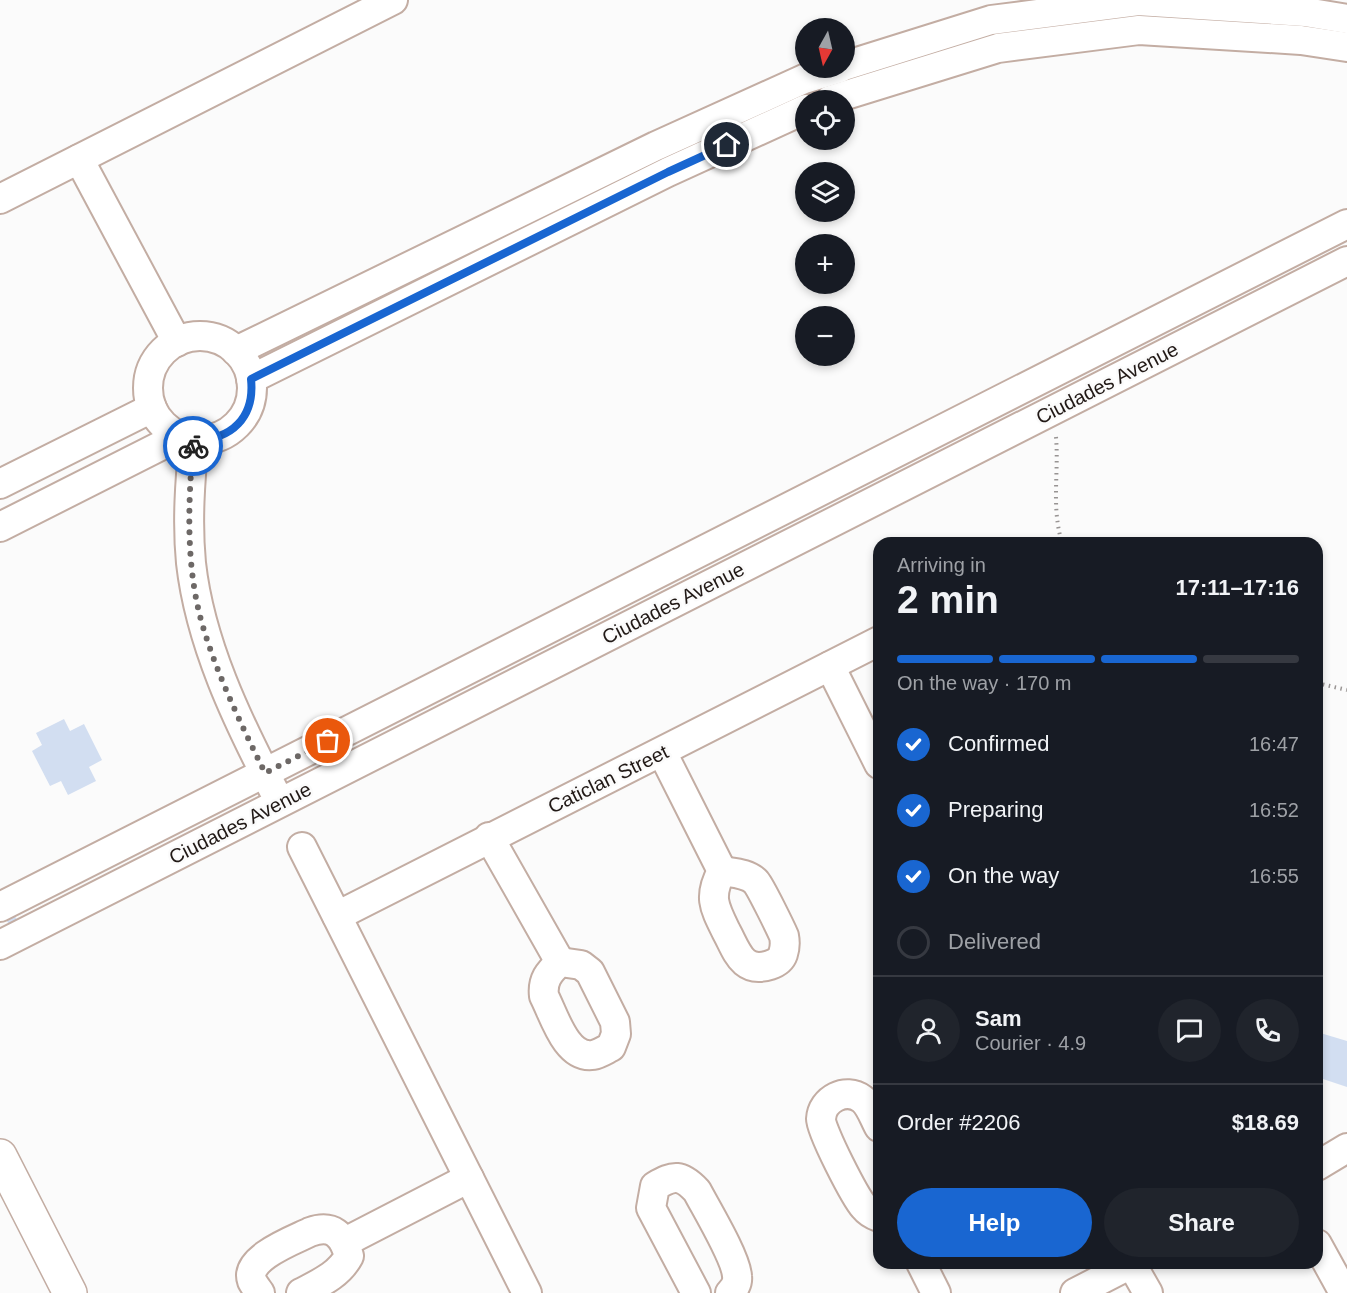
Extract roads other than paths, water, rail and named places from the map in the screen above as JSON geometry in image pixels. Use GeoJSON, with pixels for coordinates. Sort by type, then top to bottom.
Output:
{"type":"FeatureCollection","features":[{"type":"Feature","properties":{"kind":"main road"},"geometry":{"type":"LineString","coordinates":[[0,1156],[70,1293]]}},
{"type":"Feature","properties":{"kind":"street"},"geometry":{"type":"LineString","coordinates":[[0,199],[393,0]]}},
{"type":"Feature","properties":{"kind":"street"},"geometry":{"type":"LineString","coordinates":[[855,63],[991,20],[1138,1],[1243,4],[1347,19]]}},
{"type":"Feature","properties":{"kind":"street"},"geometry":{"type":"LineString","coordinates":[[1236,36],[1243,4]]}},
{"type":"Feature","properties":{"kind":"street"},"geometry":{"type":"LineString","coordinates":[[855,92],[998,48],[1139,30],[1301,40],[1347,47]]}},
{"type":"Feature","properties":{"kind":"street"},"geometry":{"type":"LineString","coordinates":[[236,351],[715,119],[807,78]]}},
{"type":"Feature","properties":{"kind":"street"},"geometry":{"type":"LineString","coordinates":[[251,379],[657,177],[795,114]]}},
{"type":"Feature","properties":{"kind":"street"},"geometry":{"type":"LineString","coordinates":[[715,119],[727,145]]}},
{"type":"Feature","properties":{"kind":"street"},"geometry":{"type":"LineString","coordinates":[[79,159],[177,342]]}},
{"type":"Feature","properties":{"kind":"street","name":"Ciudades Avenue"},"geometry":{"type":"LineString","coordinates":[[0,907],[1347,224]]}},
{"type":"Feature","properties":{"kind":"street","name":"Ciudades Avenue"},"geometry":{"type":"LineString","coordinates":[[0,945],[1347,261]]}},
{"type":"Feature","properties":{"kind":"street"},"geometry":{"type":"LineString","coordinates":[[0,527],[187,438],[218,437],[238,424],[246,414],[250,403],[252,391],[248,368],[236,351],[214,338],[189,338],[177,342],[162,354],[152,370],[148,395],[152,408],[158,419],[168,429],[187,438]]}},
{"type":"Feature","properties":{"kind":"street"},"geometry":{"type":"LineString","coordinates":[[0,484],[152,408]]}},
{"type":"Feature","properties":{"kind":"street"},"geometry":{"type":"LineString","coordinates":[[187,438],[191,564],[201,619],[219,672],[280,802]]}},
{"type":"Feature","properties":{"kind":"street","name":"Caticlan Street"},"geometry":{"type":"LineString","coordinates":[[337,916],[873,644]]}},
{"type":"Feature","properties":{"kind":"street"},"geometry":{"type":"LineString","coordinates":[[830,666],[873,752]]}},
{"type":"Feature","properties":{"kind":"street"},"geometry":{"type":"LineString","coordinates":[[662,752],[722,871]]}},
{"type":"Feature","properties":{"kind":"street"},"geometry":{"type":"LineString","coordinates":[[489,837],[560,962]]}},
{"type":"Feature","properties":{"kind":"street"},"geometry":{"type":"LineString","coordinates":[[302,848],[527,1293]]}},
{"type":"Feature","properties":{"kind":"street"},"geometry":{"type":"LineString","coordinates":[[873,1116],[865,1102],[859,1097],[850,1095],[828,1101],[823,1110],[822,1126],[858,1200],[873,1215]]}},
{"type":"Feature","properties":{"kind":"street"},"geometry":{"type":"LineString","coordinates":[[1323,1162],[1347,1148]]}},
{"type":"Feature","properties":{"kind":"street"},"geometry":{"type":"LineString","coordinates":[[696,1293],[651,1208],[651,1196],[655,1186],[670,1177],[689,1182],[697,1191],[734,1263],[738,1278],[730,1293]]}},
{"type":"Feature","properties":{"kind":"street"},"geometry":{"type":"LineString","coordinates":[[345,1242],[469,1178]]}},
{"type":"Feature","properties":{"kind":"street"},"geometry":{"type":"LineString","coordinates":[[260,1293],[252,1280],[252,1272],[261,1257],[318,1229],[333,1231],[345,1242],[349,1256],[345,1264],[329,1278],[301,1293]]}},
{"type":"Feature","properties":{"kind":"street"},"geometry":{"type":"LineString","coordinates":[[1323,1255],[1344,1293]]}},
{"type":"Feature","properties":{"kind":"street"},"geometry":{"type":"LineString","coordinates":[[924,1269],[936,1293]]}},
{"type":"Feature","properties":{"kind":"street"},"geometry":{"type":"LineString","coordinates":[[1075,1293],[1121,1269]]}},
{"type":"Feature","properties":{"kind":"street"},"geometry":{"type":"LineString","coordinates":[[1135,1269],[1148,1293]]}}]}
